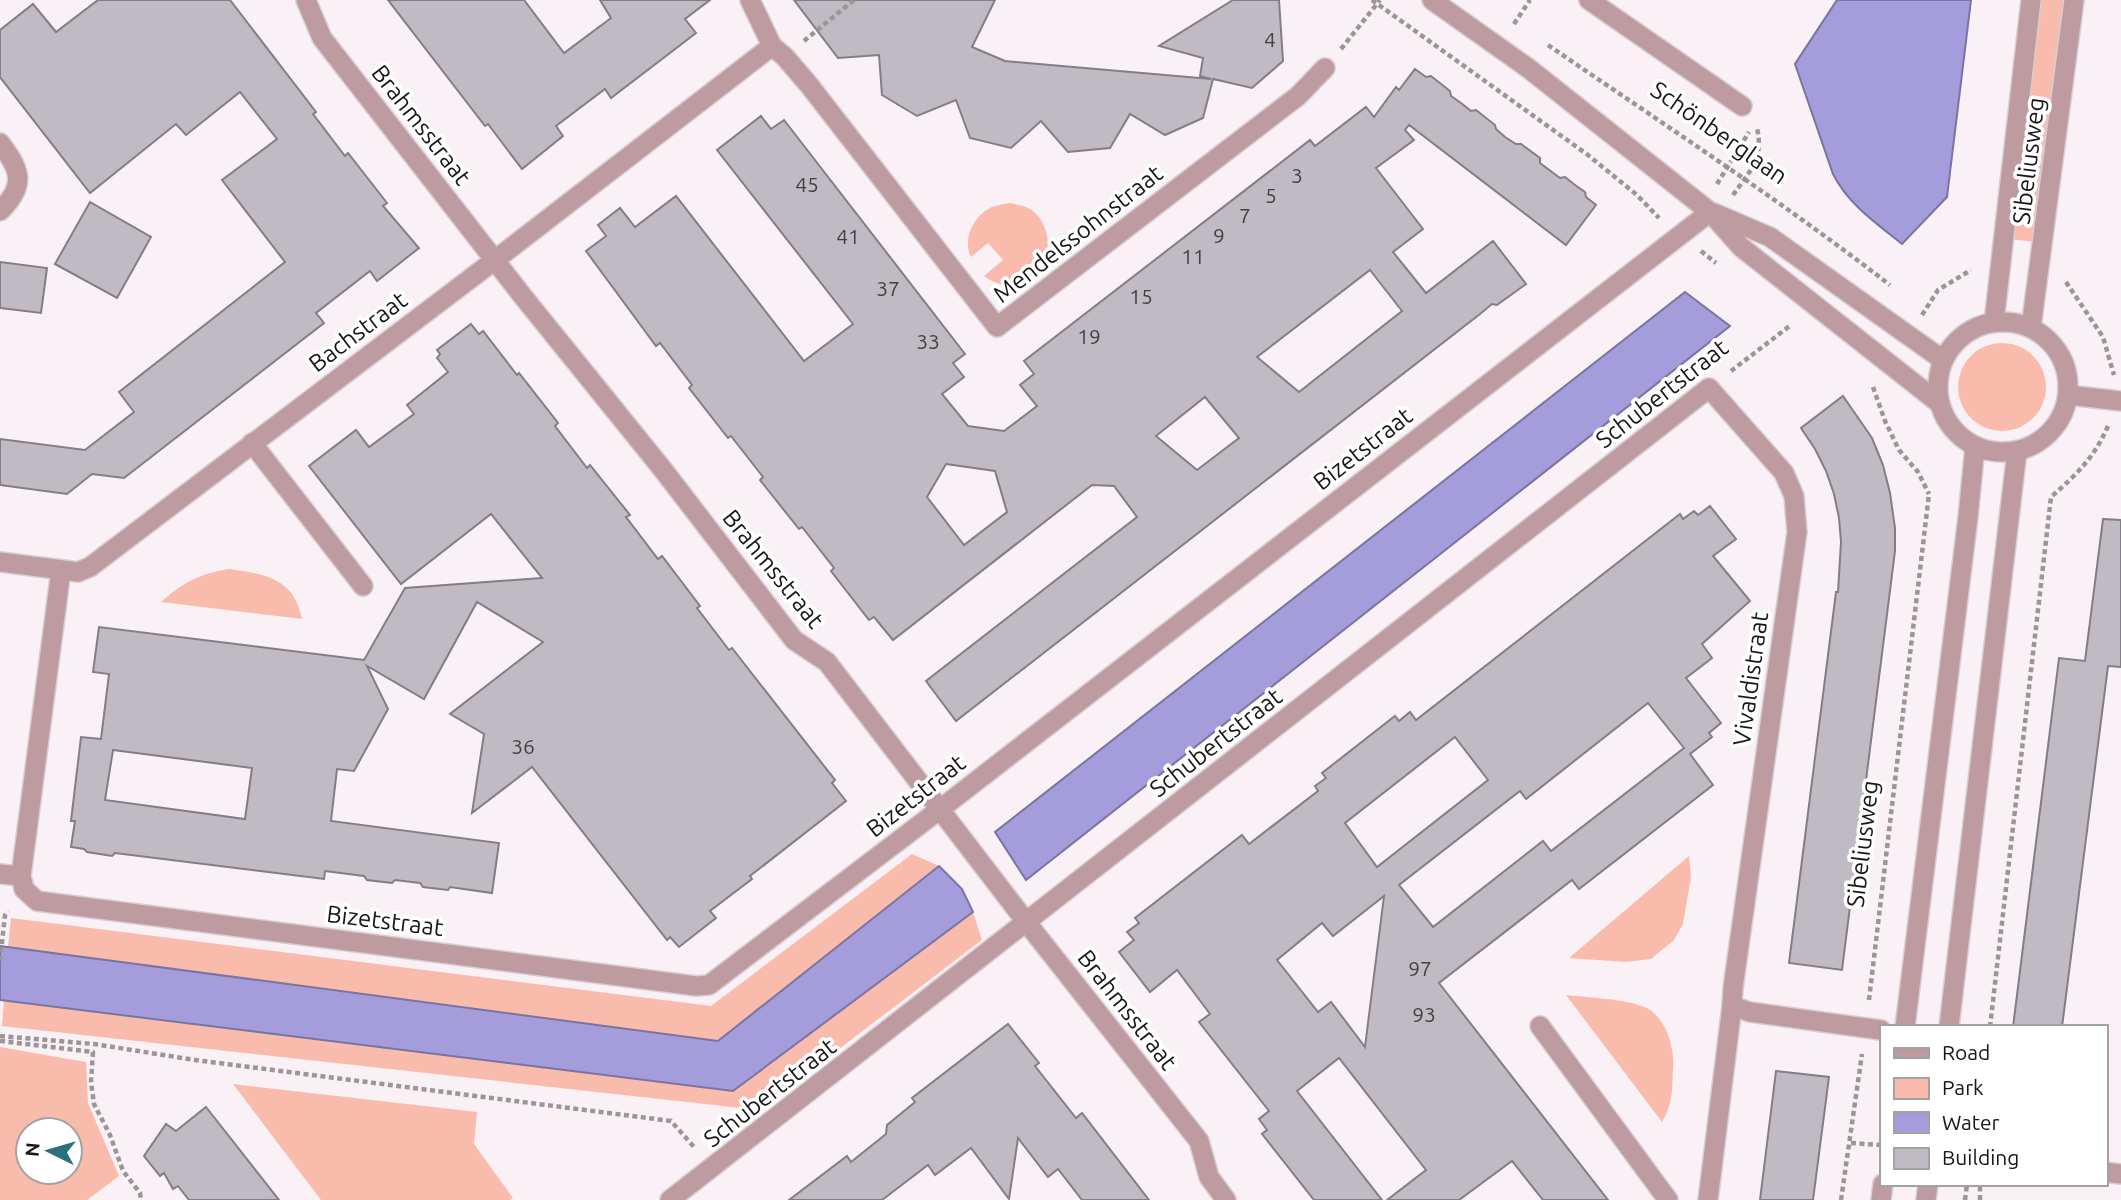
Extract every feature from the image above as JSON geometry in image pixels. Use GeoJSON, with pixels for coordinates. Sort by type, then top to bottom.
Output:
{"type":"FeatureCollection","features":[{"type":"Feature","properties":{"kind":"street","name":"Brahmsstraat"},"geometry":{"type":"LineString","coordinates":[[306,0],[322,38],[495,260],[664,471],[794,640],[827,662],[939,810],[1199,1141],[1209,1177],[1226,1200]]}},
{"type":"Feature","properties":{"kind":"street","name":"Mendelssohnstraat"},"geometry":{"type":"LineString","coordinates":[[750,0],[778,51],[809,85],[997,327],[1298,96],[1325,68]]}},
{"type":"Feature","properties":{"kind":"street"},"geometry":{"type":"LineString","coordinates":[[1432,0],[1528,68],[1710,212],[1741,247],[1939,403]]}},
{"type":"Feature","properties":{"kind":"street"},"geometry":{"type":"LineString","coordinates":[[1589,0],[1746,111]]}},
{"type":"Feature","properties":{"kind":"street","name":"Sibeliusweg"},"geometry":{"type":"LineString","coordinates":[[1994,322],[2031,0]]}},
{"type":"Feature","properties":{"kind":"street","name":"Sibeliusweg"},"geometry":{"type":"LineString","coordinates":[[2031,328],[2074,0]]}},
{"type":"Feature","properties":{"kind":"street"},"geometry":{"type":"LineString","coordinates":[[495,260],[778,51]]}},
{"type":"Feature","properties":{"kind":"street"},"geometry":{"type":"LineString","coordinates":[[0,143],[15,163],[18,173],[17,186],[0,211]]}},
{"type":"Feature","properties":{"kind":"street"},"geometry":{"type":"LineString","coordinates":[[1710,212],[1770,237],[1943,360]]}},
{"type":"Feature","properties":{"kind":"street","name":"Bizetstraat"},"geometry":{"type":"LineString","coordinates":[[21,876],[24,889],[37,901],[696,986],[709,985],[1710,212]]}},
{"type":"Feature","properties":{"kind":"street","name":"Bachstraat"},"geometry":{"type":"LineString","coordinates":[[0,562],[78,572],[90,567],[495,260]]}},
{"type":"Feature","properties":{"kind":"street"},"geometry":{"type":"LineString","coordinates":[[1994,322],[2018,323],[2031,328],[2053,345],[2064,363],[2068,396],[2063,412],[2044,438],[2030,446],[2017,451],[1990,452],[1975,446],[1953,430],[1939,403],[1937,385],[1943,360],[1961,336],[1973,328],[1994,322]]}},
{"type":"Feature","properties":{"kind":"street","name":"Schubertstraat"},"geometry":{"type":"LineString","coordinates":[[670,1200],[1709,388]]}},
{"type":"Feature","properties":{"kind":"street","name":"Vivaldistraat"},"geometry":{"type":"LineString","coordinates":[[1708,1200],[1756,813],[1797,532],[1794,496],[1784,472],[1709,388]]}},
{"type":"Feature","properties":{"kind":"street"},"geometry":{"type":"LineString","coordinates":[[2068,396],[2121,401]]}},
{"type":"Feature","properties":{"kind":"street"},"geometry":{"type":"LineString","coordinates":[[252,443],[363,586]]}},
{"type":"Feature","properties":{"kind":"street"},"geometry":{"type":"LineString","coordinates":[[1905,1025],[1975,446]]}},
{"type":"Feature","properties":{"kind":"street"},"geometry":{"type":"LineString","coordinates":[[1949,1025],[2017,451]]}},
{"type":"Feature","properties":{"kind":"street"},"geometry":{"type":"LineString","coordinates":[[0,874],[21,876],[61,570]]}},
{"type":"Feature","properties":{"kind":"street"},"geometry":{"type":"LineString","coordinates":[[1732,1006],[1750,1012],[1873,1029]]}},
{"type":"Feature","properties":{"kind":"street"},"geometry":{"type":"LineString","coordinates":[[1540,1026],[1668,1200]]}},
{"type":"Feature","properties":{"kind":"path"},"geometry":{"type":"LineString","coordinates":[[778,51],[854,0]]}},
{"type":"Feature","properties":{"kind":"path"},"geometry":{"type":"LineString","coordinates":[[1372,0],[1379,2],[1588,155],[1680,234]]}},
{"type":"Feature","properties":{"kind":"path"},"geometry":{"type":"LineString","coordinates":[[1325,68],[1379,2]]}},
{"type":"Feature","properties":{"kind":"path"},"geometry":{"type":"LineString","coordinates":[[1504,15],[1526,30]]}},
{"type":"Feature","properties":{"kind":"path","name":"Schönberglaan"},"geometry":{"type":"LineString","coordinates":[[1537,38],[1744,179],[1891,286]]}},
{"type":"Feature","properties":{"kind":"path"},"geometry":{"type":"LineString","coordinates":[[1710,212],[1715,187],[1750,130],[1746,111]]}},
{"type":"Feature","properties":{"kind":"path"},"geometry":{"type":"LineString","coordinates":[[1710,212],[1732,197],[1758,159],[1760,142],[1757,127],[1746,111]]}},
{"type":"Feature","properties":{"kind":"path"},"geometry":{"type":"LineString","coordinates":[[1917,308],[1923,313]]}},
{"type":"Feature","properties":{"kind":"path","name":"Schubertstraat"},"geometry":{"type":"LineString","coordinates":[[1709,388],[1791,325]]}},
{"type":"Feature","properties":{"kind":"path","name":"Sibeliusweg"},"geometry":{"type":"LineString","coordinates":[[1841,1200],[1873,1029],[1929,494],[1918,472],[1899,450],[1885,421],[1872,383]]}},
{"type":"Feature","properties":{"kind":"path"},"geometry":{"type":"LineString","coordinates":[[1990,1025],[2052,497]]}},
{"type":"Feature","properties":{"kind":"path"},"geometry":{"type":"LineString","coordinates":[[0,961],[2,937]]}},
{"type":"Feature","properties":{"kind":"path"},"geometry":{"type":"LineString","coordinates":[[0,1039],[94,1044],[195,1060],[671,1121],[714,1168]]}},
{"type":"Feature","properties":{"kind":"path"},"geometry":{"type":"LineString","coordinates":[[0,1039],[93,1052]]}},
{"type":"Feature","properties":{"kind":"path"},"geometry":{"type":"LineString","coordinates":[[94,1044],[91,1082],[94,1104],[110,1135],[123,1171],[140,1193],[141,1200]]}},
{"type":"Feature","properties":{"kind":"path"},"geometry":{"type":"LineString","coordinates":[[1850,1143],[1880,1145]]}},
{"type":"Feature","properties":{"kind":"green space"},"geometry":{"type":"Polygon","coordinates":[[[2041,0],[2064,0],[2034,242],[2011,239],[2041,0]]]}},
{"type":"Feature","properties":{"kind":"green space"},"geometry":{"type":"Polygon","coordinates":[[[1010,203],[1032,210],[1041,220],[1048,240],[1047,254],[1041,266],[1022,282],[1010,285],[997,283],[984,276],[1003,260],[988,243],[971,257],[968,243],[971,228],[980,216],[992,207],[1010,203]]]}},
{"type":"Feature","properties":{"kind":"green space"},"geometry":{"type":"Polygon","coordinates":[[[2002,343],[2019,346],[2033,356],[2043,370],[2046,387],[2043,404],[2033,418],[2019,428],[2002,431],[1985,428],[1971,418],[1961,404],[1958,387],[1961,370],[1971,356],[1985,346],[2002,343]]]}},
{"type":"Feature","properties":{"kind":"green space"},"geometry":{"type":"Polygon","coordinates":[[[229,569],[266,576],[285,586],[298,605],[302,619],[161,602],[192,580],[229,569]]]}},
{"type":"Feature","properties":{"kind":"green space"},"geometry":{"type":"Polygon","coordinates":[[[912,854],[939,866],[718,1041],[8,947],[11,918],[711,1006],[912,854]]]}},
{"type":"Feature","properties":{"kind":"green space"},"geometry":{"type":"Polygon","coordinates":[[[1689,856],[1691,877],[1683,924],[1674,940],[1651,959],[1626,962],[1569,958],[1689,856]]]}},
{"type":"Feature","properties":{"kind":"green space"},"geometry":{"type":"Polygon","coordinates":[[[973,912],[982,940],[759,1110],[2,1026],[4,1000],[733,1091],[973,912]]]}},
{"type":"Feature","properties":{"kind":"green space"},"geometry":{"type":"Polygon","coordinates":[[[1566,995],[1633,1003],[1657,1016],[1667,1033],[1673,1061],[1671,1097],[1662,1122],[1566,995]]]}},
{"type":"Feature","properties":{"kind":"green space"},"geometry":{"type":"Polygon","coordinates":[[[0,1047],[86,1062],[88,1103],[119,1176],[87,1200],[0,1200],[0,1047]]]}},
{"type":"Feature","properties":{"kind":"green space"},"geometry":{"type":"Polygon","coordinates":[[[233,1084],[477,1112],[474,1144],[513,1198],[321,1200],[233,1084]]]}},
{"type":"Feature","properties":{"kind":"water"},"geometry":{"type":"Polygon","coordinates":[[[1837,0],[1971,0],[1947,197],[1902,244],[1863,212],[1839,185],[1795,64],[1837,0]]]}},
{"type":"Feature","properties":{"kind":"water"},"geometry":{"type":"Polygon","coordinates":[[[1685,292],[1730,326],[1026,880],[995,832],[1685,292]]]}},
{"type":"Feature","properties":{"kind":"water"},"geometry":{"type":"Polygon","coordinates":[[[939,866],[962,889],[973,912],[733,1091],[0,1000],[0,946],[718,1041],[939,866]]]}},
{"type":"Feature","properties":{"kind":"building"},"geometry":{"type":"Polygon","coordinates":[[[98,0],[230,0],[316,112],[313,114],[345,156],[348,153],[387,203],[383,206],[419,248],[377,281],[370,271],[316,313],[324,323],[124,478],[92,474],[67,494],[0,485],[0,439],[85,450],[134,412],[119,392],[285,262],[222,180],[277,139],[240,92],[186,135],[176,124],[90,193],[0,77],[0,30],[33,4],[56,32],[98,0]]]}},
{"type":"Feature","properties":{"kind":"building"},"geometry":{"type":"Polygon","coordinates":[[[388,0],[524,0],[564,53],[611,18],[600,0],[710,0],[685,19],[696,33],[611,98],[605,89],[556,126],[563,136],[522,169],[488,124],[485,126],[388,0]]]}},
{"type":"Feature","properties":{"kind":"building"},"geometry":{"type":"Polygon","coordinates":[[[794,0],[995,0],[972,47],[1005,61],[1211,79],[1200,76],[1203,58],[1159,46],[1233,0],[1279,0],[1283,61],[1252,88],[1213,79],[1203,118],[1165,135],[1130,114],[1110,148],[1068,152],[1041,121],[1011,148],[970,138],[956,100],[917,116],[882,95],[879,55],[838,58],[794,0]]]}},
{"type":"Feature","properties":{"kind":"building"},"geometry":{"type":"Polygon","coordinates":[[[1415,69],[1426,77],[1431,76],[1450,91],[1451,96],[1495,125],[1505,137],[1521,144],[1560,178],[1565,177],[1585,192],[1586,197],[1596,205],[1566,245],[1409,125],[1405,130],[1414,140],[1376,168],[1423,229],[1393,252],[1426,293],[1493,241],[1526,284],[1497,305],[1492,304],[956,721],[926,681],[1137,517],[1114,486],[1092,485],[893,640],[874,617],[869,620],[831,571],[834,568],[760,480],[763,477],[731,436],[728,438],[689,388],[692,385],[660,343],[656,346],[586,251],[606,236],[598,225],[620,208],[635,227],[676,196],[804,361],[853,324],[717,150],[761,116],[771,129],[784,120],[965,354],[953,363],[964,377],[942,394],[968,426],[1004,431],[1037,406],[1020,385],[1034,374],[1024,361],[1310,140],[1315,146],[1366,107],[1374,117],[1396,87],[1399,90],[1415,69]],[[1370,270],[1257,357],[1299,392],[1402,311],[1370,270]],[[1205,397],[1156,436],[1197,470],[1239,438],[1205,397]],[[946,464],[927,497],[964,545],[1007,512],[995,471],[946,464]]]}},
{"type":"Feature","properties":{"kind":"building"},"geometry":{"type":"Polygon","coordinates":[[[90,202],[151,237],[117,298],[55,264],[90,202]]]}},
{"type":"Feature","properties":{"kind":"building"},"geometry":{"type":"Polygon","coordinates":[[[0,262],[47,268],[41,313],[0,308],[0,262]]]}},
{"type":"Feature","properties":{"kind":"building"},"geometry":{"type":"Polygon","coordinates":[[[471,324],[479,334],[483,331],[558,423],[555,426],[587,468],[590,465],[630,515],[626,517],[658,559],[662,556],[729,650],[732,648],[835,780],[832,783],[846,801],[750,876],[752,879],[710,911],[716,918],[679,947],[670,937],[667,940],[532,767],[472,813],[484,734],[450,714],[543,642],[477,602],[424,699],[367,666],[388,709],[354,771],[337,769],[331,821],[499,843],[492,893],[450,887],[448,890],[423,887],[420,883],[395,880],[392,883],[367,880],[364,876],[325,871],[324,879],[115,853],[112,856],[71,847],[75,821],[71,821],[81,737],[101,739],[109,674],[93,672],[99,627],[364,660],[405,588],[542,578],[491,514],[401,584],[309,466],[356,430],[369,447],[414,414],[407,405],[448,372],[437,358],[440,354],[437,350],[471,324]],[[113,750],[105,800],[245,819],[252,768],[113,750]]]}},
{"type":"Feature","properties":{"kind":"building"},"geometry":{"type":"Polygon","coordinates":[[[1843,396],[1872,438],[1883,465],[1895,528],[1895,551],[1842,970],[1789,963],[1838,592],[1841,542],[1834,494],[1826,471],[1801,428],[1843,396]]]}},
{"type":"Feature","properties":{"kind":"building"},"geometry":{"type":"Polygon","coordinates":[[[1710,506],[1736,539],[1713,556],[1750,601],[1702,644],[1712,658],[1686,678],[1721,723],[1709,733],[1712,737],[1690,754],[1713,785],[1579,889],[1572,880],[1439,983],[1608,1200],[1543,1200],[1512,1161],[1459,1200],[1387,1200],[1426,1170],[1339,1058],[1297,1091],[1382,1200],[1314,1200],[1262,1134],[1267,1130],[1259,1119],[1269,1111],[1199,1022],[1210,1014],[1177,970],[1150,992],[1119,952],[1134,940],[1127,932],[1139,923],[1135,918],[1242,835],[1249,844],[1318,791],[1315,786],[1326,778],[1322,773],[1395,716],[1399,721],[1410,712],[1416,720],[1680,514],[1683,519],[1694,511],[1698,515],[1710,506]],[[1648,703],[1526,799],[1520,791],[1399,885],[1433,927],[1543,841],[1551,851],[1684,748],[1648,703]],[[1455,737],[1345,823],[1377,867],[1488,780],[1455,737]],[[1384,896],[1333,936],[1322,923],[1277,960],[1318,1012],[1331,1002],[1365,1047],[1384,896]]]}},
{"type":"Feature","properties":{"kind":"building"},"geometry":{"type":"Polygon","coordinates":[[[2103,519],[2121,520],[2121,667],[2108,666],[2062,1025],[2013,1025],[2059,658],[2085,661],[2103,519]]]}},
{"type":"Feature","properties":{"kind":"building"},"geometry":{"type":"Polygon","coordinates":[[[1008,1024],[1039,1063],[1035,1066],[1076,1118],[1082,1113],[1149,1200],[1082,1200],[1058,1169],[1048,1177],[1018,1138],[1009,1199],[971,1148],[935,1175],[928,1165],[882,1200],[789,1200],[847,1156],[851,1162],[886,1134],[887,1125],[915,1102],[912,1098],[1008,1024]]]}},
{"type":"Feature","properties":{"kind":"building"},"geometry":{"type":"Polygon","coordinates":[[[1776,1071],[1829,1077],[1813,1200],[1760,1200],[1776,1071]]]}},
{"type":"Feature","properties":{"kind":"building"},"geometry":{"type":"Polygon","coordinates":[[[206,1107],[279,1200],[189,1200],[178,1186],[173,1189],[164,1173],[160,1176],[144,1156],[166,1124],[176,1131],[206,1107]]]}}]}
